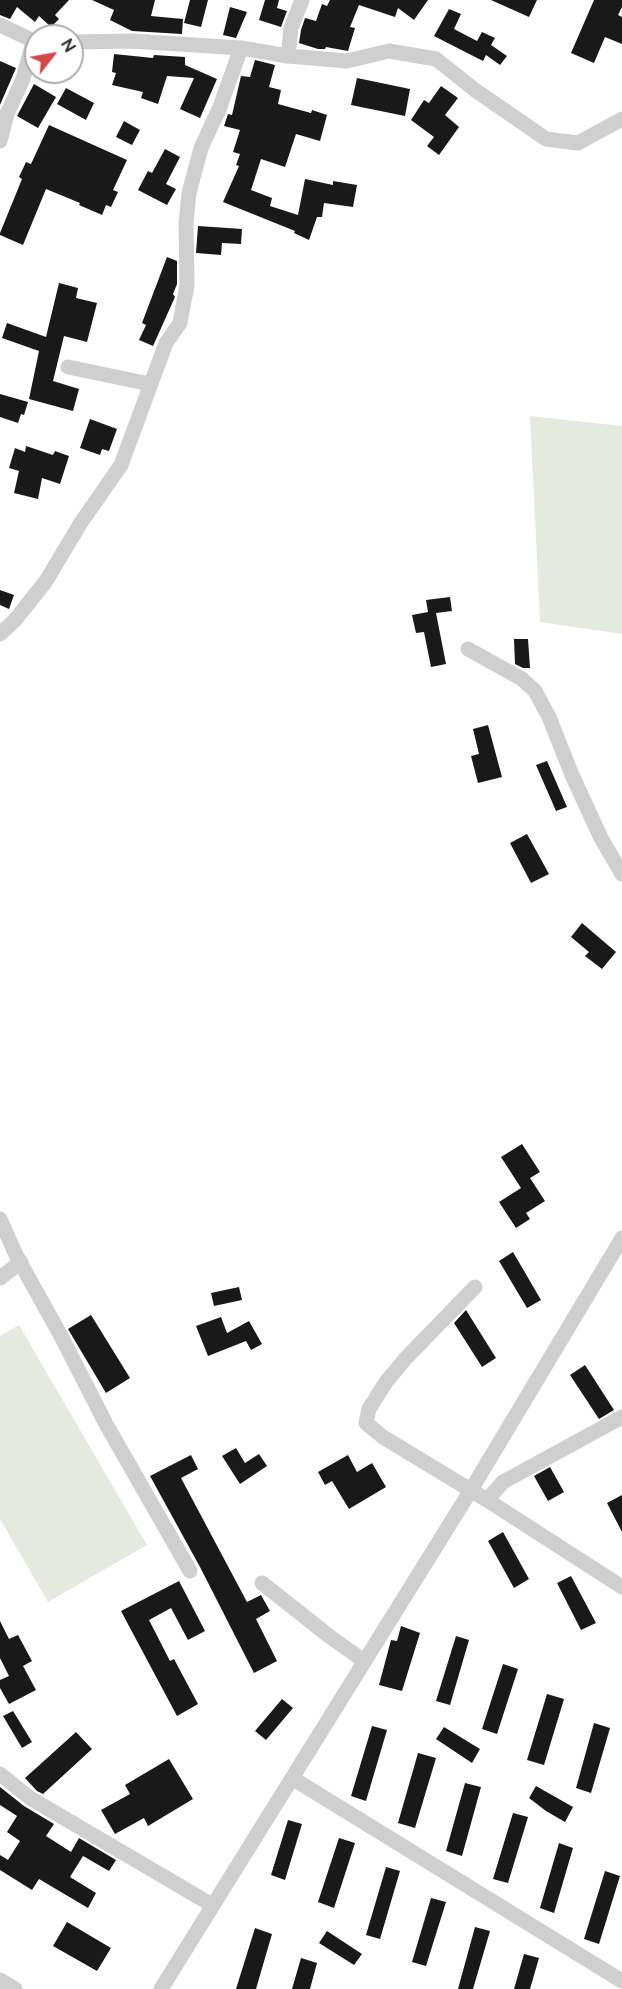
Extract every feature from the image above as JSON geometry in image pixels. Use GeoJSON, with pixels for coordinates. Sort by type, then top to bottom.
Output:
{"type":"FeatureCollection","features":[{"type":"Feature","properties":{"kind":"street"},"geometry":{"type":"LineString","coordinates":[[288,56],[291,28],[302,0]]}},
{"type":"Feature","properties":{"kind":"street"},"geometry":{"type":"LineString","coordinates":[[0,25],[24,37]]}},
{"type":"Feature","properties":{"kind":"street"},"geometry":{"type":"LineString","coordinates":[[84,42],[132,40],[241,48],[288,56],[347,61],[389,51],[436,59],[475,90],[546,139],[578,143],[622,119]]}},
{"type":"Feature","properties":{"kind":"street"},"geometry":{"type":"LineString","coordinates":[[0,634],[15,620],[46,581],[80,524],[121,465],[166,343],[180,323],[186,285],[186,223],[189,193],[201,148],[241,48]]}},
{"type":"Feature","properties":{"kind":"street"},"geometry":{"type":"LineString","coordinates":[[0,141],[3,117],[24,76]]}},
{"type":"Feature","properties":{"kind":"street"},"geometry":{"type":"LineString","coordinates":[[68,367],[150,384]]}},
{"type":"Feature","properties":{"kind":"street"},"geometry":{"type":"LineString","coordinates":[[468,649],[522,679],[535,691],[549,717],[601,838],[621,871]]}},
{"type":"Feature","properties":{"kind":"street"},"geometry":{"type":"LineString","coordinates":[[0,1219],[106,1424],[190,1571]]}},
{"type":"Feature","properties":{"kind":"street"},"geometry":{"type":"LineString","coordinates":[[161,1989],[471,1490],[622,1238]]}},
{"type":"Feature","properties":{"kind":"street"},"geometry":{"type":"LineString","coordinates":[[0,1278],[21,1262]]}},
{"type":"Feature","properties":{"kind":"street"},"geometry":{"type":"LineString","coordinates":[[475,1287],[399,1366],[377,1395],[366,1420],[369,1428],[487,1500],[622,1587]]}},
{"type":"Feature","properties":{"kind":"street"},"geometry":{"type":"LineString","coordinates":[[487,1500],[503,1482],[622,1417]]}},
{"type":"Feature","properties":{"kind":"street"},"geometry":{"type":"LineString","coordinates":[[262,1583],[311,1623],[364,1661]]}},
{"type":"Feature","properties":{"kind":"street"},"geometry":{"type":"LineString","coordinates":[[0,1774],[30,1798],[212,1905]]}},
{"type":"Feature","properties":{"kind":"street"},"geometry":{"type":"LineString","coordinates":[[292,1778],[622,1981]]}},
{"type":"Feature","properties":{"kind":"street"},"geometry":{"type":"LineString","coordinates":[[0,1980],[15,1989]]}},
{"type":"Feature","properties":{"kind":"shaded area"},"geometry":{"type":"Polygon","coordinates":[[[530,416],[622,426],[622,634],[540,622],[530,416]]]}},
{"type":"Feature","properties":{"kind":"shaded area"},"geometry":{"type":"Polygon","coordinates":[[[19,1325],[147,1545],[48,1602],[0,1519],[0,1336],[19,1325]]]}},
{"type":"Feature","properties":{"kind":"building"},"geometry":{"type":"Polygon","coordinates":[[[0,0],[69,0],[55,15],[59,19],[54,24],[48,24],[39,16],[35,22],[17,7],[10,19],[0,15],[0,0]]]}},
{"type":"Feature","properties":{"kind":"building"},"geometry":{"type":"Polygon","coordinates":[[[92,0],[155,0],[151,16],[183,19],[182,34],[132,31],[110,20],[114,10],[92,0]]]}},
{"type":"Feature","properties":{"kind":"building"},"geometry":{"type":"Polygon","coordinates":[[[190,0],[208,0],[201,27],[184,23],[190,0]]]}},
{"type":"Feature","properties":{"kind":"building"},"geometry":{"type":"Polygon","coordinates":[[[265,0],[279,0],[277,8],[287,11],[281,27],[259,20],[265,0]]]}},
{"type":"Feature","properties":{"kind":"building"},"geometry":{"type":"Polygon","coordinates":[[[330,0],[428,0],[414,20],[398,8],[395,17],[359,5],[350,27],[355,28],[348,51],[326,47],[318,49],[299,43],[305,18],[316,21],[322,4],[327,6],[330,0]]]}},
{"type":"Feature","properties":{"kind":"building"},"geometry":{"type":"Polygon","coordinates":[[[491,0],[537,0],[529,17],[491,0]]]}},
{"type":"Feature","properties":{"kind":"building"},"geometry":{"type":"Polygon","coordinates":[[[594,0],[622,0],[622,7],[618,15],[622,17],[622,44],[605,37],[594,63],[571,53],[594,0]]]}},
{"type":"Feature","properties":{"kind":"building"},"geometry":{"type":"Polygon","coordinates":[[[230,7],[247,12],[236,38],[223,35],[230,7]]]}},
{"type":"Feature","properties":{"kind":"building"},"geometry":{"type":"Polygon","coordinates":[[[449,9],[461,14],[454,29],[477,41],[482,32],[495,38],[491,45],[507,56],[500,65],[486,55],[483,61],[434,36],[449,9]]]}},
{"type":"Feature","properties":{"kind":"building"},"geometry":{"type":"Polygon","coordinates":[[[114,54],[153,58],[154,55],[185,57],[185,65],[217,79],[200,118],[180,109],[194,78],[167,76],[158,104],[141,98],[143,92],[112,85],[116,73],[112,72],[114,54]]]}},
{"type":"Feature","properties":{"kind":"building"},"geometry":{"type":"Polygon","coordinates":[[[255,60],[275,65],[269,87],[281,90],[278,104],[327,115],[320,141],[296,134],[285,167],[261,159],[251,190],[272,198],[270,206],[298,215],[305,179],[333,185],[333,181],[357,185],[353,207],[324,203],[322,217],[317,217],[309,240],[294,233],[295,231],[223,202],[239,166],[236,165],[240,154],[233,152],[240,130],[224,126],[228,114],[232,115],[241,76],[250,77],[255,60]]]}},
{"type":"Feature","properties":{"kind":"building"},"geometry":{"type":"Polygon","coordinates":[[[0,61],[16,68],[0,105],[0,61]]]}},
{"type":"Feature","properties":{"kind":"building"},"geometry":{"type":"Polygon","coordinates":[[[357,78],[410,89],[405,116],[351,105],[357,78]]]}},
{"type":"Feature","properties":{"kind":"building"},"geometry":{"type":"Polygon","coordinates":[[[34,84],[56,97],[38,128],[17,116],[34,84]]]}},
{"type":"Feature","properties":{"kind":"building"},"geometry":{"type":"Polygon","coordinates":[[[441,86],[458,98],[445,115],[459,127],[439,155],[427,146],[434,137],[411,120],[424,100],[429,103],[441,86]]]}},
{"type":"Feature","properties":{"kind":"building"},"geometry":{"type":"Polygon","coordinates":[[[66,88],[94,103],[86,120],[57,104],[66,88]]]}},
{"type":"Feature","properties":{"kind":"building"},"geometry":{"type":"Polygon","coordinates":[[[124,121],[140,130],[132,145],[116,137],[124,121]]]}},
{"type":"Feature","properties":{"kind":"building"},"geometry":{"type":"Polygon","coordinates":[[[49,125],[127,160],[113,190],[118,192],[111,207],[106,205],[102,215],[46,189],[23,245],[0,233],[22,179],[19,177],[26,162],[31,164],[49,125]]]}},
{"type":"Feature","properties":{"kind":"building"},"geometry":{"type":"Polygon","coordinates":[[[165,149],[180,157],[166,184],[176,189],[167,205],[138,190],[148,171],[152,173],[165,149]]]}},
{"type":"Feature","properties":{"kind":"building"},"geometry":{"type":"Polygon","coordinates":[[[198,226],[242,229],[241,244],[222,243],[221,255],[196,253],[198,226]]]}},
{"type":"Feature","properties":{"kind":"building"},"geometry":{"type":"Polygon","coordinates":[[[167,257],[177,261],[177,284],[173,294],[175,297],[153,346],[139,340],[146,325],[142,323],[167,257]]]}},
{"type":"Feature","properties":{"kind":"building"},"geometry":{"type":"Polygon","coordinates":[[[59,283],[78,288],[76,298],[97,303],[87,342],[64,336],[53,381],[79,389],[73,411],[29,399],[39,351],[2,338],[7,323],[46,337],[59,283]]]}},
{"type":"Feature","properties":{"kind":"building"},"geometry":{"type":"Polygon","coordinates":[[[0,394],[28,402],[24,415],[21,414],[18,423],[0,417],[0,394]]]}},
{"type":"Feature","properties":{"kind":"building"},"geometry":{"type":"Polygon","coordinates":[[[90,419],[117,429],[109,451],[102,449],[100,455],[80,448],[90,419]]]}},
{"type":"Feature","properties":{"kind":"building"},"geometry":{"type":"Polygon","coordinates":[[[26,446],[53,455],[55,451],[69,456],[60,484],[42,478],[38,499],[14,493],[19,471],[9,468],[15,448],[25,452],[26,446]]]}},
{"type":"Feature","properties":{"kind":"building"},"geometry":{"type":"Polygon","coordinates":[[[0,590],[14,595],[9,609],[0,605],[0,590]]]}},
{"type":"Feature","properties":{"kind":"building"},"geometry":{"type":"Polygon","coordinates":[[[450,597],[452,611],[436,613],[446,664],[431,667],[424,632],[416,633],[412,615],[428,612],[426,600],[450,597]]]}},
{"type":"Feature","properties":{"kind":"building"},"geometry":{"type":"Polygon","coordinates":[[[514,639],[528,639],[530,668],[523,668],[515,664],[514,639]]]}},
{"type":"Feature","properties":{"kind":"building"},"geometry":{"type":"Polygon","coordinates":[[[488,725],[502,777],[478,783],[471,756],[479,754],[473,729],[488,725]]]}},
{"type":"Feature","properties":{"kind":"building"},"geometry":{"type":"Polygon","coordinates":[[[547,761],[567,807],[556,811],[536,765],[547,761]]]}},
{"type":"Feature","properties":{"kind":"building"},"geometry":{"type":"Polygon","coordinates":[[[527,834],[549,874],[531,883],[510,843],[527,834]]]}},
{"type":"Feature","properties":{"kind":"building"},"geometry":{"type":"Polygon","coordinates":[[[582,923],[616,952],[602,969],[585,956],[589,952],[571,937],[582,923]]]}},
{"type":"Feature","properties":{"kind":"building"},"geometry":{"type":"Polygon","coordinates":[[[522,1144],[540,1172],[530,1178],[545,1201],[526,1213],[530,1219],[516,1228],[499,1202],[521,1188],[501,1157],[522,1144]]]}},
{"type":"Feature","properties":{"kind":"building"},"geometry":{"type":"Polygon","coordinates":[[[513,1252],[541,1300],[527,1308],[499,1261],[513,1252]]]}},
{"type":"Feature","properties":{"kind":"building"},"geometry":{"type":"Polygon","coordinates":[[[239,1287],[242,1300],[214,1306],[211,1293],[239,1287]]]}},
{"type":"Feature","properties":{"kind":"building"},"geometry":{"type":"Polygon","coordinates":[[[466,1310],[496,1358],[482,1367],[454,1323],[466,1310]]]}},
{"type":"Feature","properties":{"kind":"building"},"geometry":{"type":"Polygon","coordinates":[[[91,1315],[130,1378],[106,1393],[68,1329],[91,1315]]]}},
{"type":"Feature","properties":{"kind":"building"},"geometry":{"type":"Polygon","coordinates":[[[221,1317],[227,1333],[249,1321],[262,1344],[251,1350],[246,1341],[208,1356],[196,1326],[221,1317]]]}},
{"type":"Feature","properties":{"kind":"building"},"geometry":{"type":"Polygon","coordinates":[[[585,1365],[614,1410],[599,1419],[570,1375],[585,1365]]]}},
{"type":"Feature","properties":{"kind":"building"},"geometry":{"type":"Polygon","coordinates":[[[236,1448],[245,1463],[259,1454],[267,1466],[240,1484],[222,1456],[236,1448]]]}},
{"type":"Feature","properties":{"kind":"building"},"geometry":{"type":"Polygon","coordinates":[[[191,1455],[198,1469],[181,1478],[247,1602],[261,1595],[270,1611],[256,1619],[277,1661],[254,1673],[150,1476],[191,1455]]]}},
{"type":"Feature","properties":{"kind":"building"},"geometry":{"type":"Polygon","coordinates":[[[348,1455],[357,1472],[372,1463],[386,1487],[349,1509],[332,1481],[325,1485],[318,1472],[348,1455]]]}},
{"type":"Feature","properties":{"kind":"building"},"geometry":{"type":"Polygon","coordinates":[[[550,1467],[564,1492],[548,1501],[534,1476],[550,1467]]]}},
{"type":"Feature","properties":{"kind":"building"},"geometry":{"type":"Polygon","coordinates":[[[622,1495],[622,1532],[607,1503],[622,1495]]]}},
{"type":"Feature","properties":{"kind":"building"},"geometry":{"type":"Polygon","coordinates":[[[503,1532],[529,1579],[514,1588],[488,1541],[503,1532]]]}},
{"type":"Feature","properties":{"kind":"building"},"geometry":{"type":"Polygon","coordinates":[[[571,1576],[596,1623],[581,1630],[557,1583],[571,1576]]]}},
{"type":"Feature","properties":{"kind":"building"},"geometry":{"type":"Polygon","coordinates":[[[179,1581],[205,1631],[188,1640],[171,1608],[149,1620],[170,1661],[174,1659],[198,1704],[177,1716],[121,1611],[179,1581]]]}},
{"type":"Feature","properties":{"kind":"building"},"geometry":{"type":"Polygon","coordinates":[[[0,1621],[9,1639],[18,1635],[32,1661],[23,1666],[36,1690],[9,1704],[0,1688],[0,1680],[9,1676],[0,1658],[0,1621]]]}},
{"type":"Feature","properties":{"kind":"building"},"geometry":{"type":"Polygon","coordinates":[[[401,1626],[420,1633],[402,1691],[379,1685],[391,1640],[397,1641],[401,1626]]]}},
{"type":"Feature","properties":{"kind":"building"},"geometry":{"type":"Polygon","coordinates":[[[456,1636],[469,1640],[450,1705],[436,1701],[456,1636]]]}},
{"type":"Feature","properties":{"kind":"building"},"geometry":{"type":"Polygon","coordinates":[[[503,1664],[518,1669],[497,1734],[482,1729],[503,1664]]]}},
{"type":"Feature","properties":{"kind":"building"},"geometry":{"type":"Polygon","coordinates":[[[547,1694],[564,1699],[544,1765],[527,1760],[547,1694]]]}},
{"type":"Feature","properties":{"kind":"building"},"geometry":{"type":"Polygon","coordinates":[[[282,1699],[293,1708],[266,1740],[255,1731],[282,1699]]]}},
{"type":"Feature","properties":{"kind":"building"},"geometry":{"type":"Polygon","coordinates":[[[13,1711],[32,1742],[22,1748],[3,1716],[13,1711]]]}},
{"type":"Feature","properties":{"kind":"building"},"geometry":{"type":"Polygon","coordinates":[[[594,1723],[610,1728],[591,1793],[576,1788],[594,1723]]]}},
{"type":"Feature","properties":{"kind":"building"},"geometry":{"type":"Polygon","coordinates":[[[372,1726],[387,1730],[366,1801],[351,1796],[372,1726]]]}},
{"type":"Feature","properties":{"kind":"building"},"geometry":{"type":"Polygon","coordinates":[[[444,1727],[480,1749],[472,1763],[436,1739],[444,1727]]]}},
{"type":"Feature","properties":{"kind":"building"},"geometry":{"type":"Polygon","coordinates":[[[76,1732],[92,1749],[43,1794],[37,1791],[25,1778],[76,1732]]]}},
{"type":"Feature","properties":{"kind":"building"},"geometry":{"type":"Polygon","coordinates":[[[418,1753],[436,1758],[415,1828],[398,1823],[418,1753]]]}},
{"type":"Feature","properties":{"kind":"building"},"geometry":{"type":"Polygon","coordinates":[[[169,1759],[193,1799],[148,1826],[144,1818],[115,1834],[101,1810],[130,1794],[125,1785],[169,1759]]]}},
{"type":"Feature","properties":{"kind":"building"},"geometry":{"type":"Polygon","coordinates":[[[465,1783],[481,1787],[462,1856],[446,1851],[465,1783]]]}},
{"type":"Feature","properties":{"kind":"building"},"geometry":{"type":"Polygon","coordinates":[[[536,1786],[573,1807],[565,1822],[529,1798],[536,1786]]]}},
{"type":"Feature","properties":{"kind":"building"},"geometry":{"type":"Polygon","coordinates":[[[0,1787],[24,1806],[54,1824],[46,1836],[71,1852],[79,1838],[116,1860],[109,1871],[83,1856],[70,1877],[96,1893],[88,1908],[39,1879],[32,1890],[0,1870],[0,1855],[8,1860],[20,1841],[7,1832],[17,1816],[0,1805],[0,1787]]]}},
{"type":"Feature","properties":{"kind":"building"},"geometry":{"type":"Polygon","coordinates":[[[513,1813],[528,1817],[508,1883],[493,1879],[513,1813]]]}},
{"type":"Feature","properties":{"kind":"building"},"geometry":{"type":"Polygon","coordinates":[[[288,1820],[302,1824],[285,1880],[271,1875],[288,1820]]]}},
{"type":"Feature","properties":{"kind":"building"},"geometry":{"type":"Polygon","coordinates":[[[339,1838],[355,1843],[334,1908],[318,1902],[339,1838]]]}},
{"type":"Feature","properties":{"kind":"building"},"geometry":{"type":"Polygon","coordinates":[[[559,1843],[573,1848],[554,1913],[540,1908],[559,1843]]]}},
{"type":"Feature","properties":{"kind":"building"},"geometry":{"type":"Polygon","coordinates":[[[386,1867],[400,1871],[380,1939],[366,1935],[386,1867]]]}},
{"type":"Feature","properties":{"kind":"building"},"geometry":{"type":"Polygon","coordinates":[[[605,1871],[620,1876],[599,1944],[584,1939],[605,1871]]]}},
{"type":"Feature","properties":{"kind":"building"},"geometry":{"type":"Polygon","coordinates":[[[431,1898],[446,1902],[426,1966],[412,1962],[431,1898]]]}},
{"type":"Feature","properties":{"kind":"building"},"geometry":{"type":"Polygon","coordinates":[[[67,1922],[111,1948],[97,1971],[53,1946],[67,1922]]]}},
{"type":"Feature","properties":{"kind":"building"},"geometry":{"type":"Polygon","coordinates":[[[475,1927],[490,1931],[473,1989],[458,1989],[475,1927]]]}},
{"type":"Feature","properties":{"kind":"building"},"geometry":{"type":"Polygon","coordinates":[[[255,1928],[272,1934],[256,1989],[236,1989],[255,1928]]]}},
{"type":"Feature","properties":{"kind":"building"},"geometry":{"type":"Polygon","coordinates":[[[327,1931],[362,1954],[354,1965],[319,1943],[327,1931]]]}},
{"type":"Feature","properties":{"kind":"building"},"geometry":{"type":"Polygon","coordinates":[[[524,1954],[539,1958],[530,1989],[514,1989],[524,1954]]]}},
{"type":"Feature","properties":{"kind":"building"},"geometry":{"type":"Polygon","coordinates":[[[301,1958],[317,1963],[310,1989],[292,1989],[301,1958]]]}}]}
